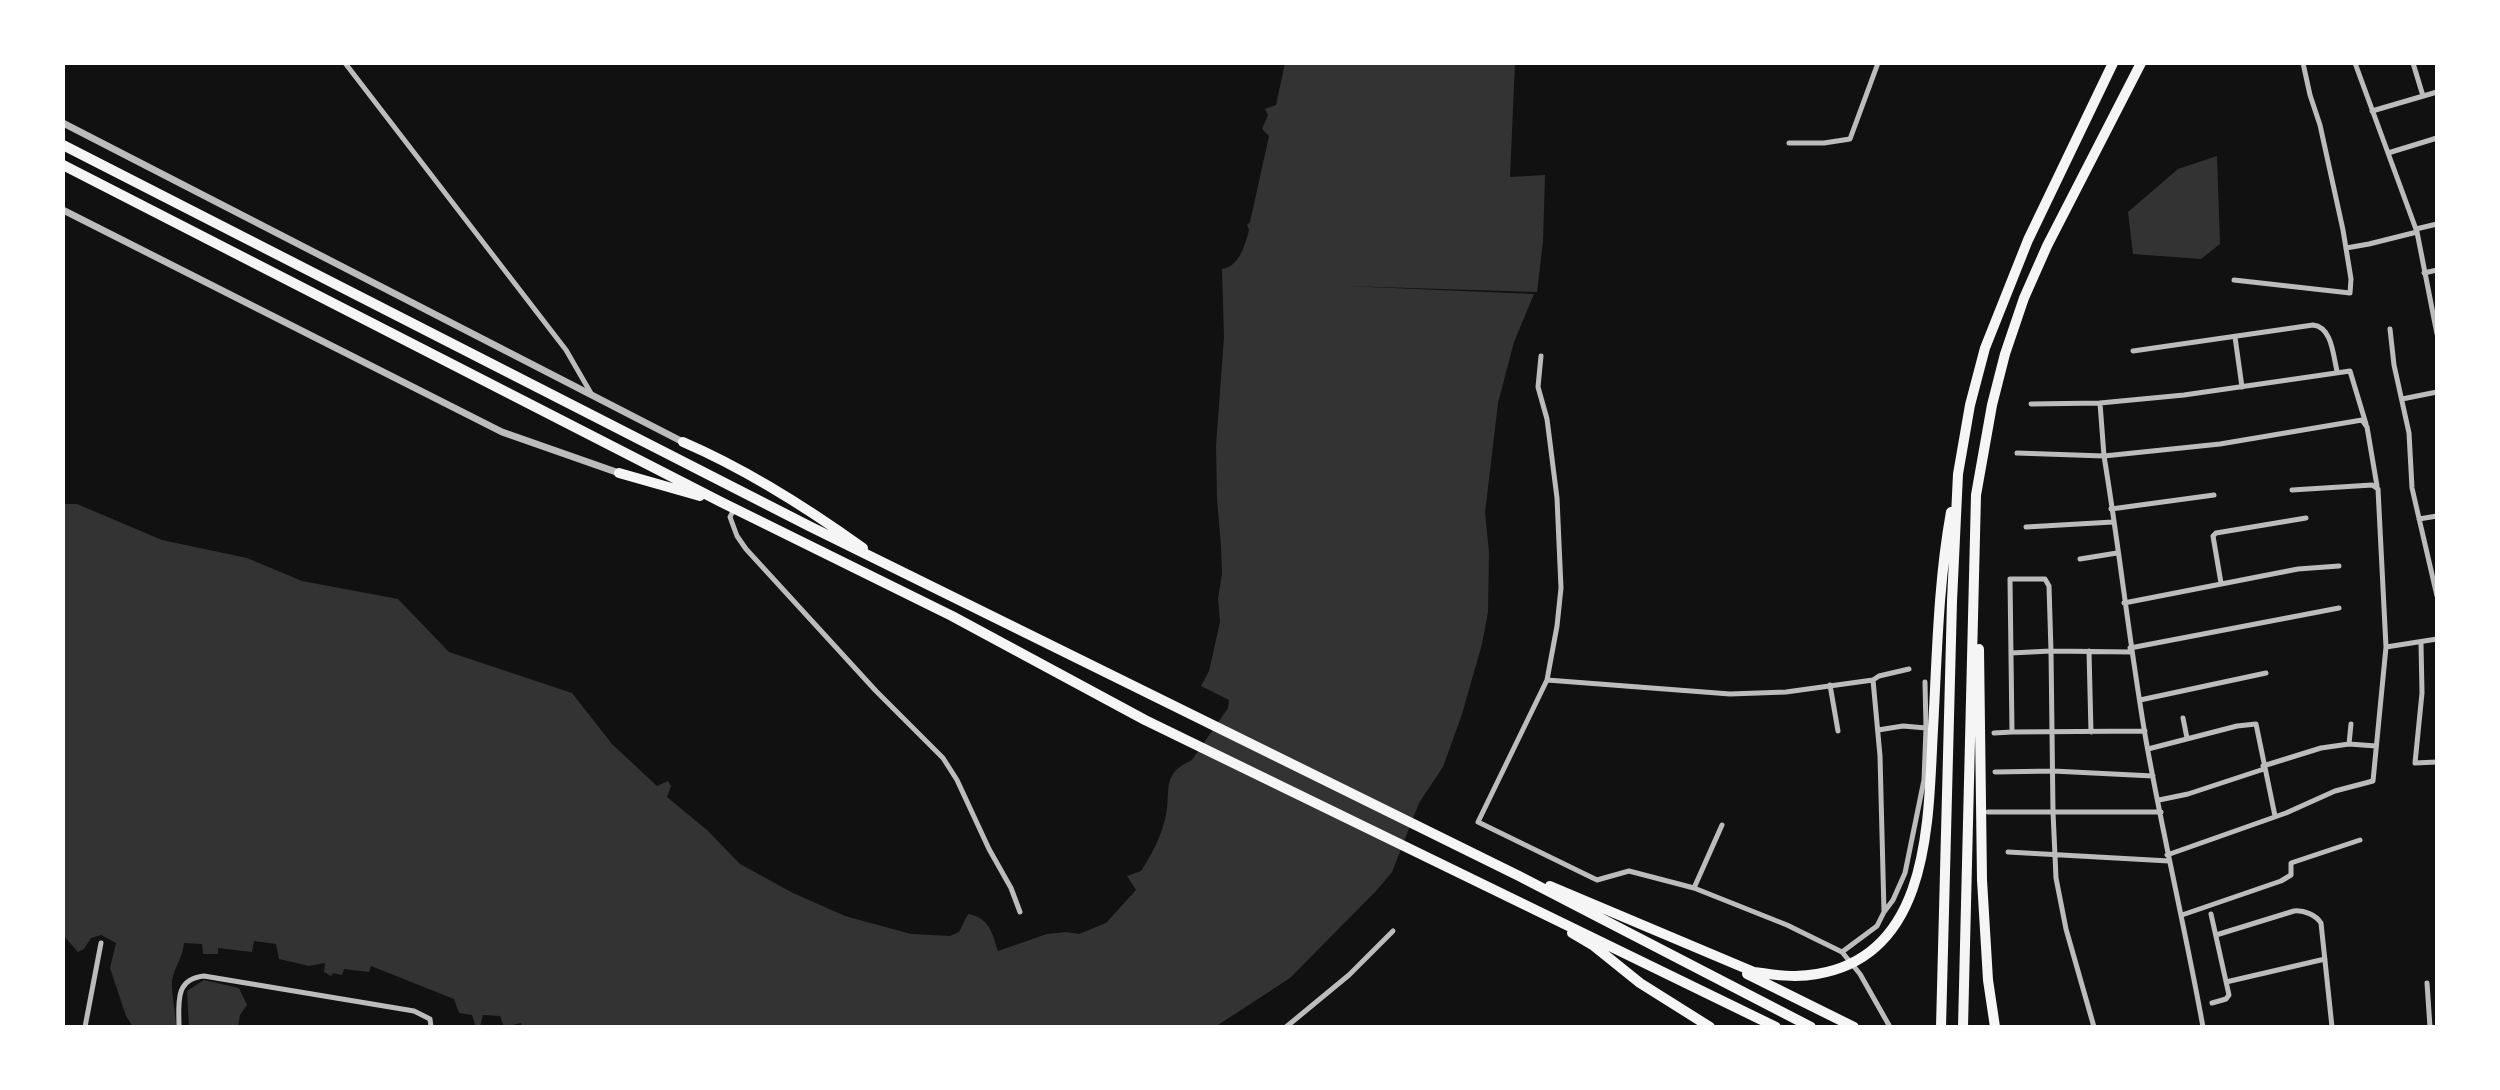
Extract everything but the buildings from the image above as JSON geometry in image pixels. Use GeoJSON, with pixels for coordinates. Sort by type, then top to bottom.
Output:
{"type":"FeatureCollection","features":[{"type":"Feature","properties":{"kind":"highway"},"geometry":{"type":"LineString","coordinates":[[1712,956],[1754,972],[1790,976],[1817,975],[1839,969],[1867,955],[1889,932],[1905,909],[1918,880],[1928,829],[1943,560],[1970,405],[1985,348],[2028,240],[2113,63]]}},
{"type":"Feature","properties":{"kind":"highway"},"geometry":{"type":"LineString","coordinates":[[1963,1027],[1976,495],[1992,405],[2005,354],[2024,298],[2047,246],[2141,63]]}},
{"type":"Feature","properties":{"kind":"highway"},"geometry":{"type":"LineString","coordinates":[[63,145],[888,565],[1519,876],[1811,1027]]}},
{"type":"Feature","properties":{"kind":"highway"},"geometry":{"type":"LineString","coordinates":[[63,165],[734,509],[952,616],[1145,720],[1776,1027]]}},
{"type":"Feature","properties":{"kind":"highway"},"geometry":{"type":"LineString","coordinates":[[683,442],[719,458],[804,506],[888,565]]}},
{"type":"Feature","properties":{"kind":"highway"},"geometry":{"type":"LineString","coordinates":[[619,473],[721,502]]}},
{"type":"Feature","properties":{"kind":"highway"},"geometry":{"type":"LineString","coordinates":[[1941,1027],[1958,474]]}},
{"type":"Feature","properties":{"kind":"highway"},"geometry":{"type":"LineString","coordinates":[[1976,495],[1982,880],[1988,980],[1995,1027]]}},
{"type":"Feature","properties":{"kind":"highway"},"geometry":{"type":"LineString","coordinates":[[1519,876],[1563,890],[1712,956],[1854,1027]]}},
{"type":"Feature","properties":{"kind":"highway"},"geometry":{"type":"LineString","coordinates":[[1543,915],[1594,946],[1640,983],[1710,1027]]}},
{"type":"Feature","properties":{"kind":"street"},"geometry":{"type":"LineString","coordinates":[[345,63],[566,350],[594,398]]}},
{"type":"Feature","properties":{"kind":"street"},"geometry":{"type":"LineString","coordinates":[[1789,143],[1824,143],[1850,139],[1878,63]]}},
{"type":"Feature","properties":{"kind":"street"},"geometry":{"type":"LineString","coordinates":[[2234,280],[2301,286],[2349,294],[2351,281],[2346,248],[2303,63]]}},
{"type":"Feature","properties":{"kind":"street"},"geometry":{"type":"LineString","coordinates":[[2355,63],[2416,230],[2437,334]]}},
{"type":"Feature","properties":{"kind":"street"},"geometry":{"type":"LineString","coordinates":[[2413,63],[2423,96]]}},
{"type":"Feature","properties":{"kind":"street"},"geometry":{"type":"LineString","coordinates":[[2372,111],[2437,92]]}},
{"type":"Feature","properties":{"kind":"street"},"geometry":{"type":"LineString","coordinates":[[63,123],[683,442]]}},
{"type":"Feature","properties":{"kind":"street"},"geometry":{"type":"LineString","coordinates":[[2388,153],[2437,138]]}},
{"type":"Feature","properties":{"kind":"street"},"geometry":{"type":"LineString","coordinates":[[63,210],[502,432],[619,473]]}},
{"type":"Feature","properties":{"kind":"street"},"geometry":{"type":"LineString","coordinates":[[2346,248],[2437,224]]}},
{"type":"Feature","properties":{"kind":"street"},"geometry":{"type":"LineString","coordinates":[[2424,273],[2437,270]]}},
{"type":"Feature","properties":{"kind":"street"},"geometry":{"type":"LineString","coordinates":[[2133,351],[2313,325],[2320,326],[2329,337],[2337,372]]}},
{"type":"Feature","properties":{"kind":"street"},"geometry":{"type":"LineString","coordinates":[[2390,330],[2394,365],[2409,433],[2412,488],[2437,596]]}},
{"type":"Feature","properties":{"kind":"street"},"geometry":{"type":"LineString","coordinates":[[2235,337],[2242,387]]}},
{"type":"Feature","properties":{"kind":"street"},"geometry":{"type":"LineString","coordinates":[[1541,356],[1538,387],[1547,419],[1558,498],[1558,618],[1547,680],[1478,821],[1597,880],[1629,871],[1694,888],[1787,925],[1842,952],[1860,974],[1890,1027]]}},
{"type":"Feature","properties":{"kind":"street"},"geometry":{"type":"LineString","coordinates":[[2008,852],[2168,858],[2335,791],[2373,781],[2386,647],[2378,491],[2350,371],[2242,387],[2100,403],[2031,404]]}},
{"type":"Feature","properties":{"kind":"street"},"geometry":{"type":"LineString","coordinates":[[2402,399],[2437,392]]}},
{"type":"Feature","properties":{"kind":"street"},"geometry":{"type":"LineString","coordinates":[[2100,403],[2104,456],[2131,650],[2168,858],[2182,915],[2203,1027]]}},
{"type":"Feature","properties":{"kind":"street"},"geometry":{"type":"LineString","coordinates":[[2017,453],[2104,456],[2220,444],[2364,422]]}},
{"type":"Feature","properties":{"kind":"street"},"geometry":{"type":"LineString","coordinates":[[2292,490],[2372,485],[2378,491]]}},
{"type":"Feature","properties":{"kind":"street"},"geometry":{"type":"LineString","coordinates":[[2111,509],[2214,495]]}},
{"type":"Feature","properties":{"kind":"street"},"geometry":{"type":"LineString","coordinates":[[734,509],[730,517],[746,549],[876,691],[943,758],[957,780],[989,849],[1011,888],[1020,912]]}},
{"type":"Feature","properties":{"kind":"street"},"geometry":{"type":"LineString","coordinates":[[2418,519],[2437,516]]}},
{"type":"Feature","properties":{"kind":"street"},"geometry":{"type":"LineString","coordinates":[[2221,583],[2213,536],[2216,533],[2306,518]]}},
{"type":"Feature","properties":{"kind":"street"},"geometry":{"type":"LineString","coordinates":[[2026,527],[2113,522]]}},
{"type":"Feature","properties":{"kind":"street"},"geometry":{"type":"LineString","coordinates":[[2080,559],[2117,553]]}},
{"type":"Feature","properties":{"kind":"street"},"geometry":{"type":"LineString","coordinates":[[2124,603],[2298,569],[2339,566]]}},
{"type":"Feature","properties":{"kind":"street"},"geometry":{"type":"LineString","coordinates":[[2012,732],[2010,579],[2044,579],[2048,581],[2051,651],[2054,853],[2066,929],[2094,1027]]}},
{"type":"Feature","properties":{"kind":"street"},"geometry":{"type":"LineString","coordinates":[[2011,653],[2131,650],[2339,608]]}},
{"type":"Feature","properties":{"kind":"street"},"geometry":{"type":"LineString","coordinates":[[2386,647],[2437,639]]}},
{"type":"Feature","properties":{"kind":"street"},"geometry":{"type":"LineString","coordinates":[[2421,643],[2421,703],[2415,763],[2437,762]]}},
{"type":"Feature","properties":{"kind":"street"},"geometry":{"type":"LineString","coordinates":[[2089,651],[2091,732]]}},
{"type":"Feature","properties":{"kind":"street"},"geometry":{"type":"LineString","coordinates":[[1547,680],[1730,694],[1786,692],[1873,680],[1909,669]]}},
{"type":"Feature","properties":{"kind":"street"},"geometry":{"type":"LineString","coordinates":[[2140,700],[2266,673]]}},
{"type":"Feature","properties":{"kind":"street"},"geometry":{"type":"LineString","coordinates":[[1873,680],[1878,730],[1884,912]]}},
{"type":"Feature","properties":{"kind":"street"},"geometry":{"type":"LineString","coordinates":[[1842,952],[1877,926],[1899,889],[1924,780],[1925,682]]}},
{"type":"Feature","properties":{"kind":"street"},"geometry":{"type":"LineString","coordinates":[[1830,685],[1838,731]]}},
{"type":"Feature","properties":{"kind":"street"},"geometry":{"type":"LineString","coordinates":[[2183,718],[2187,738]]}},
{"type":"Feature","properties":{"kind":"street"},"geometry":{"type":"LineString","coordinates":[[2148,748],[2237,726],[2256,724],[2275,816]]}},
{"type":"Feature","properties":{"kind":"street"},"geometry":{"type":"LineString","coordinates":[[2349,744],[2351,724]]}},
{"type":"Feature","properties":{"kind":"street"},"geometry":{"type":"LineString","coordinates":[[1878,730],[1903,726],[1926,728]]}},
{"type":"Feature","properties":{"kind":"street"},"geometry":{"type":"LineString","coordinates":[[1994,733],[2145,731]]}},
{"type":"Feature","properties":{"kind":"street"},"geometry":{"type":"LineString","coordinates":[[2159,800],[2188,794],[2321,748],[2349,744],[2376,746]]}},
{"type":"Feature","properties":{"kind":"street"},"geometry":{"type":"LineString","coordinates":[[1995,772],[2053,771],[2153,776]]}},
{"type":"Feature","properties":{"kind":"street"},"geometry":{"type":"LineString","coordinates":[[1988,812],[2161,812]]}},
{"type":"Feature","properties":{"kind":"street"},"geometry":{"type":"LineString","coordinates":[[1694,888],[1722,825]]}},
{"type":"Feature","properties":{"kind":"street"},"geometry":{"type":"LineString","coordinates":[[2182,915],[2281,881],[2291,875],[2291,863],[2360,840]]}},
{"type":"Feature","properties":{"kind":"street"},"geometry":{"type":"LineString","coordinates":[[2216,935],[2300,911],[2319,921],[2332,1027]]}},
{"type":"Feature","properties":{"kind":"street"},"geometry":{"type":"LineString","coordinates":[[2211,914],[2227,998],[2212,1003]]}},
{"type":"Feature","properties":{"kind":"street"},"geometry":{"type":"LineString","coordinates":[[1286,1027],[1349,975],[1393,931]]}},
{"type":"Feature","properties":{"kind":"street"},"geometry":{"type":"LineString","coordinates":[[85,1027],[101,943]]}},
{"type":"Feature","properties":{"kind":"street"},"geometry":{"type":"LineString","coordinates":[[2226,982],[2325,959]]}},
{"type":"Feature","properties":{"kind":"street"},"geometry":{"type":"LineString","coordinates":[[179,1027],[180,989],[186,982],[204,976],[414,1011],[430,1020],[431,1027]]}},
{"type":"Feature","properties":{"kind":"street"},"geometry":{"type":"LineString","coordinates":[[2427,983],[2430,1027]]}},
{"type":"Feature","properties":{"kind":"shaded area"},"geometry":{"type":"Polygon","coordinates":[[[1285,63],[1515,63],[1510,177],[1545,175],[1543,242],[1537,292],[1346,286],[1534,294],[1514,342],[1498,403],[1485,513],[1489,552],[1488,612],[1462,714],[1443,767],[1419,803],[1392,872],[1290,978],[1215,1027],[522,1027],[521,1023],[504,1027],[500,1016],[483,1015],[480,1027],[476,1027],[472,1015],[459,1013],[454,999],[371,966],[369,972],[344,969],[342,975],[333,973],[331,976],[324,972],[325,963],[309,966],[279,959],[276,944],[254,941],[252,952],[218,948],[218,954],[203,954],[202,944],[184,943],[172,981],[176,1027],[133,1027],[126,1016],[110,968],[116,943],[101,935],[91,938],[84,949],[78,952],[63,935],[63,504],[77,504],[162,540],[247,558],[302,581],[398,599],[449,652],[572,693],[612,744],[657,786],[668,781],[671,786],[667,797],[707,830],[740,864],[793,893],[845,916],[911,934],[950,936],[959,932],[968,914],[986,923],[998,951],[1047,934],[1079,934],[1106,923],[1136,890],[1127,876],[1141,871],[1156,844],[1166,815],[1171,777],[1182,765],[1192,760],[1228,708],[1229,700],[1201,686],[1209,671],[1220,622],[1218,598],[1222,574],[1216,446],[1224,337],[1222,269],[1237,260],[1249,230],[1247,225],[1250,222],[1269,136],[1262,129],[1268,115],[1265,109],[1276,105],[1285,63]]]}},
{"type":"Feature","properties":{"kind":"shaded area"},"geometry":{"type":"Polygon","coordinates":[[[2217,156],[2220,244],[2201,259],[2133,254],[2128,212],[2178,169],[2217,156]]]}},
{"type":"Feature","properties":{"kind":"shaded area"},"geometry":{"type":"Polygon","coordinates":[[[204,980],[239,988],[247,1005],[240,1015],[238,1027],[189,1027],[187,991],[204,980]]]}}]}
